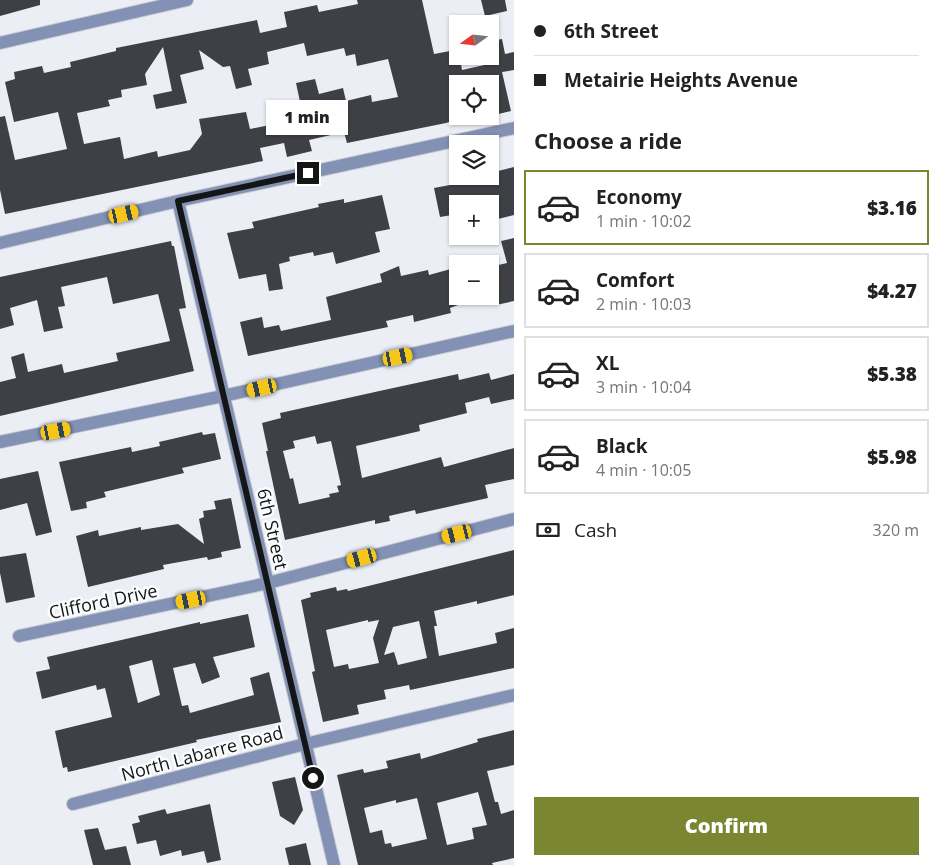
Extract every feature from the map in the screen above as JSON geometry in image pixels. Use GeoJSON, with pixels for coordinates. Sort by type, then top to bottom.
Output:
{"type":"FeatureCollection","features":[{"type":"Feature","properties":{"kind":"street"},"geometry":{"type":"LineString","coordinates":[[0,43],[140,6],[187,0]]}},
{"type":"Feature","properties":{"kind":"street"},"geometry":{"type":"LineString","coordinates":[[0,243],[178,201],[514,128]]}},
{"type":"Feature","properties":{"kind":"street","name":"6th Street"},"geometry":{"type":"LineString","coordinates":[[178,201],[334,865]]}},
{"type":"Feature","properties":{"kind":"street"},"geometry":{"type":"LineString","coordinates":[[0,442],[223,396],[514,331]]}},
{"type":"Feature","properties":{"kind":"street","name":"Clifford Drive"},"geometry":{"type":"LineString","coordinates":[[19,636],[268,583],[514,518]]}},
{"type":"Feature","properties":{"kind":"street","name":"North Labarre Road"},"geometry":{"type":"LineString","coordinates":[[74,804],[305,744],[514,695]]}},
{"type":"Feature","properties":{"kind":"building"},"geometry":{"type":"Polygon","coordinates":[[[0,0],[40,0],[40,5],[0,16],[0,0]]]}},
{"type":"Feature","properties":{"kind":"building"},"geometry":{"type":"Polygon","coordinates":[[[357,0],[422,0],[434,54],[449,51],[449,65],[461,65],[462,70],[484,65],[499,65],[499,40],[502,39],[505,54],[514,52],[514,70],[502,72],[511,111],[499,114],[499,75],[449,75],[449,122],[446,123],[347,143],[344,132],[309,140],[312,151],[287,157],[284,143],[260,148],[263,161],[5,214],[0,190],[0,117],[5,116],[15,160],[67,149],[58,112],[14,122],[5,82],[15,79],[14,72],[42,66],[44,73],[71,67],[70,62],[116,51],[116,48],[257,20],[260,33],[287,27],[284,12],[317,5],[319,12],[358,4],[357,0]],[[304,43],[267,52],[269,64],[248,69],[252,85],[236,89],[230,66],[223,67],[199,50],[204,69],[180,75],[187,103],[156,109],[153,95],[172,91],[163,47],[145,74],[147,85],[121,90],[122,97],[108,100],[110,106],[77,113],[84,144],[120,137],[124,159],[157,151],[158,157],[190,150],[202,134],[199,119],[246,112],[250,129],[275,124],[273,118],[302,111],[296,83],[315,79],[319,94],[343,88],[346,101],[371,95],[372,102],[398,97],[388,59],[357,66],[355,54],[346,56],[344,48],[307,56],[304,43]]]}},
{"type":"Feature","properties":{"kind":"building"},"geometry":{"type":"Polygon","coordinates":[[[481,0],[505,0],[507,11],[485,15],[481,0]]]}},
{"type":"Feature","properties":{"kind":"building"},"geometry":{"type":"Polygon","coordinates":[[[514,167],[514,215],[499,219],[499,195],[449,195],[449,216],[440,217],[434,188],[450,185],[499,185],[499,171],[514,167]]]}},
{"type":"Feature","properties":{"kind":"building"},"geometry":{"type":"Polygon","coordinates":[[[382,195],[390,229],[375,232],[380,252],[336,264],[333,252],[314,256],[313,252],[289,257],[290,261],[279,264],[283,289],[269,291],[266,274],[239,279],[227,233],[254,228],[252,222],[319,207],[318,204],[344,199],[344,203],[382,195]]]}},
{"type":"Feature","properties":{"kind":"building"},"geometry":{"type":"Polygon","coordinates":[[[514,238],[514,301],[499,304],[499,265],[507,263],[501,241],[514,238]]]}},
{"type":"Feature","properties":{"kind":"building"},"geometry":{"type":"Polygon","coordinates":[[[171,241],[172,246],[174,246],[186,308],[179,309],[194,371],[0,416],[0,382],[16,378],[11,357],[24,353],[28,372],[62,364],[64,373],[118,361],[116,353],[170,341],[158,294],[113,304],[107,277],[61,287],[65,306],[58,307],[63,328],[44,332],[37,300],[10,308],[14,325],[0,329],[0,277],[171,241]]]}},
{"type":"Feature","properties":{"kind":"building"},"geometry":{"type":"Polygon","coordinates":[[[399,266],[401,276],[428,270],[429,275],[449,269],[449,305],[458,305],[450,308],[451,313],[414,322],[413,315],[386,321],[388,327],[248,356],[240,322],[262,317],[264,328],[279,325],[281,331],[331,320],[326,297],[382,282],[380,274],[399,266]]]}},
{"type":"Feature","properties":{"kind":"building"},"geometry":{"type":"Polygon","coordinates":[[[489,373],[491,380],[514,374],[514,399],[491,404],[489,397],[465,403],[467,413],[419,425],[420,431],[356,446],[362,478],[441,457],[444,467],[514,448],[514,479],[485,485],[488,498],[416,514],[415,510],[389,516],[390,521],[375,524],[375,520],[285,540],[262,423],[281,418],[280,413],[384,390],[458,374],[459,380],[489,373]],[[315,436],[293,441],[295,448],[283,451],[290,479],[293,478],[299,504],[330,497],[329,494],[339,492],[337,486],[341,485],[331,441],[317,444],[315,436]]]}},
{"type":"Feature","properties":{"kind":"building"},"geometry":{"type":"Polygon","coordinates":[[[202,432],[203,435],[215,433],[221,459],[182,468],[184,473],[104,492],[106,497],[86,502],[87,508],[71,511],[59,462],[131,447],[132,452],[160,446],[159,442],[202,432]]]}},
{"type":"Feature","properties":{"kind":"building"},"geometry":{"type":"Polygon","coordinates":[[[38,471],[52,532],[36,536],[27,503],[0,510],[0,479],[38,471]]]}},
{"type":"Feature","properties":{"kind":"building"},"geometry":{"type":"Polygon","coordinates":[[[231,498],[241,548],[221,552],[222,557],[208,560],[207,557],[163,565],[164,569],[88,587],[76,536],[98,530],[99,536],[141,527],[141,530],[178,524],[204,544],[199,519],[204,517],[203,511],[216,509],[214,501],[231,498]]]}},
{"type":"Feature","properties":{"kind":"building"},"geometry":{"type":"Polygon","coordinates":[[[514,550],[514,595],[477,604],[477,601],[434,611],[437,626],[434,626],[439,656],[497,643],[495,633],[514,628],[514,668],[410,690],[409,685],[384,690],[386,699],[357,705],[359,714],[323,722],[312,672],[315,671],[301,600],[311,597],[310,593],[336,587],[337,591],[347,589],[348,591],[514,550]],[[368,620],[326,630],[334,667],[348,664],[349,669],[379,663],[373,638],[379,620],[368,622],[368,620]],[[419,621],[393,627],[384,655],[394,652],[398,665],[427,658],[419,621]]]}},
{"type":"Feature","properties":{"kind":"building"},"geometry":{"type":"Polygon","coordinates":[[[26,553],[35,597],[6,603],[0,573],[0,557],[26,553]]]}},
{"type":"Feature","properties":{"kind":"building"},"geometry":{"type":"Polygon","coordinates":[[[248,614],[255,647],[213,657],[220,677],[202,684],[195,663],[173,668],[182,706],[188,705],[190,713],[254,695],[250,678],[269,672],[281,722],[196,740],[197,742],[68,772],[67,767],[63,768],[55,731],[112,717],[105,688],[97,690],[96,685],[42,699],[36,672],[50,669],[47,657],[200,622],[200,624],[248,614]],[[152,660],[129,666],[138,703],[160,695],[152,660]]]}},
{"type":"Feature","properties":{"kind":"building"},"geometry":{"type":"Polygon","coordinates":[[[514,730],[514,765],[487,771],[495,802],[498,802],[501,814],[514,810],[514,858],[492,863],[493,865],[358,865],[337,775],[363,769],[364,773],[388,768],[386,761],[420,753],[421,759],[478,742],[477,739],[514,730]],[[478,792],[437,803],[447,845],[474,839],[472,828],[487,825],[478,792]],[[417,798],[396,803],[396,800],[364,808],[370,833],[382,830],[385,844],[391,843],[392,847],[427,839],[417,798]]]}},
{"type":"Feature","properties":{"kind":"building"},"geometry":{"type":"Polygon","coordinates":[[[295,777],[303,810],[294,825],[280,816],[272,782],[295,777]]]}},
{"type":"Feature","properties":{"kind":"building"},"geometry":{"type":"Polygon","coordinates":[[[210,804],[221,860],[207,863],[204,851],[182,856],[181,850],[160,856],[156,840],[137,844],[132,824],[140,822],[138,816],[165,809],[167,814],[210,804]]]}},
{"type":"Feature","properties":{"kind":"building"},"geometry":{"type":"Polygon","coordinates":[[[98,828],[105,850],[126,846],[131,865],[93,865],[84,830],[98,828]]]}},
{"type":"Feature","properties":{"kind":"building"},"geometry":{"type":"Polygon","coordinates":[[[306,843],[311,865],[289,865],[285,848],[306,843]]]}},
{"type":"Feature","properties":{"kind":"route"},"geometry":{"type":"LineString","coordinates":[[308,173],[178,201],[313,778]]}}]}
